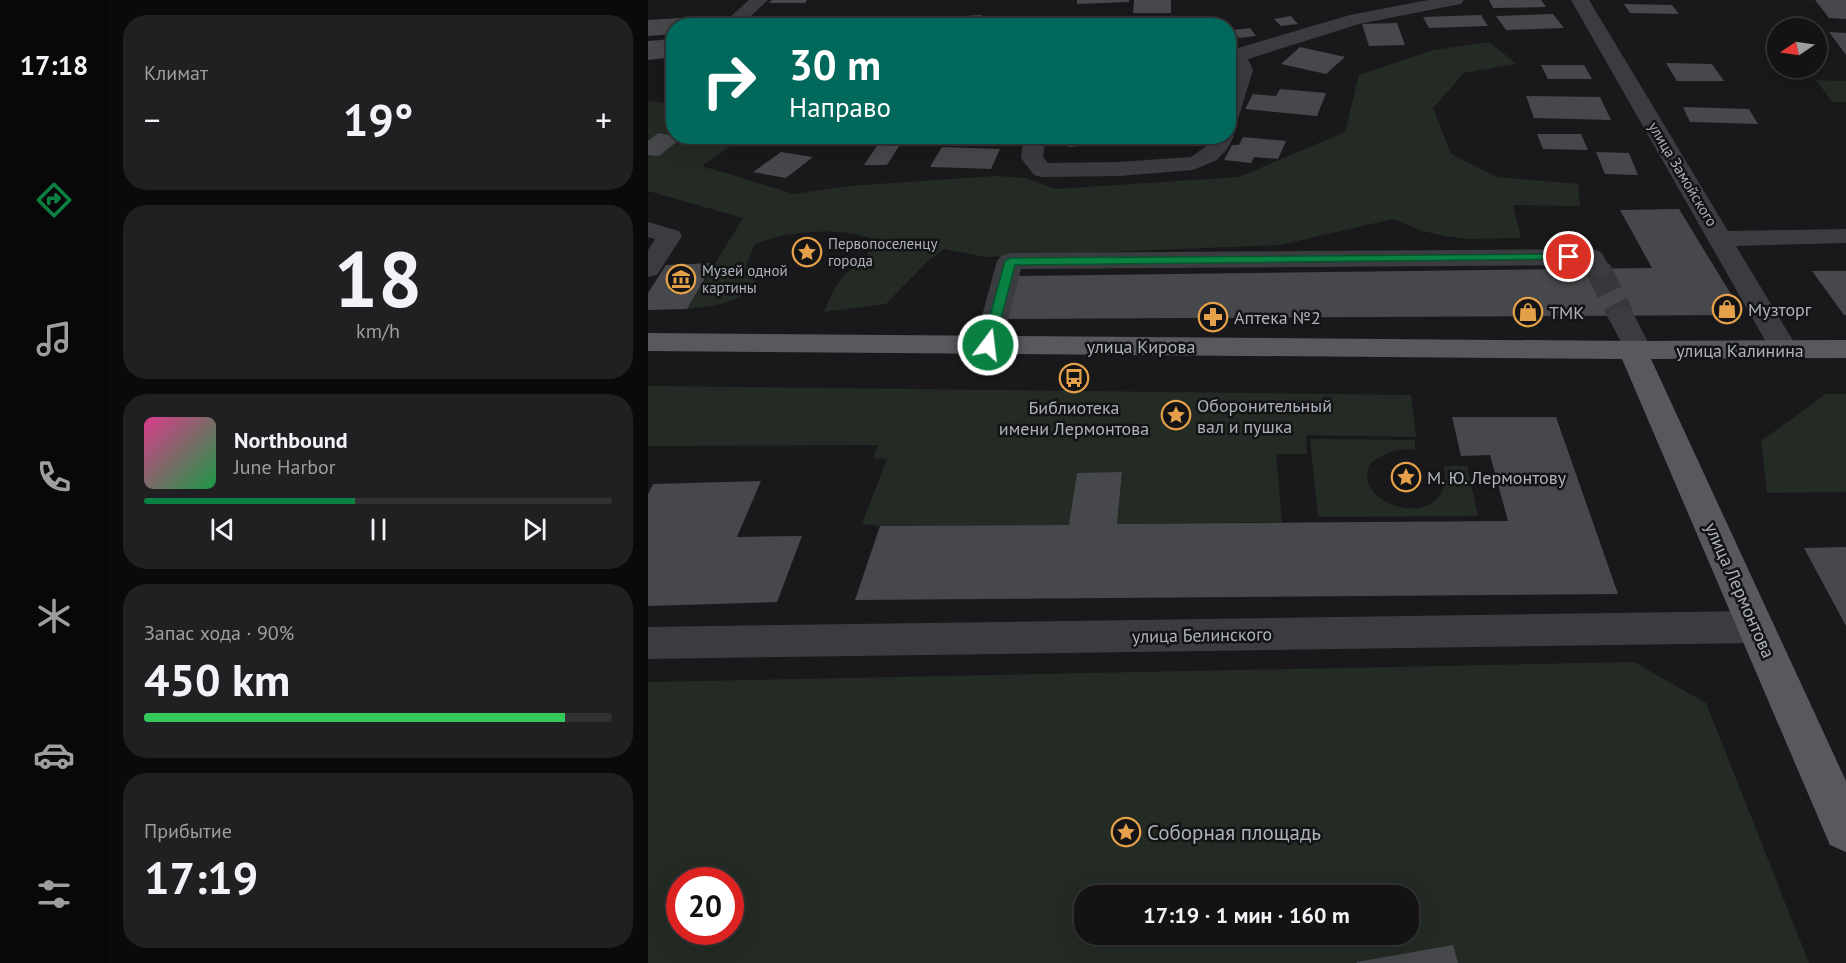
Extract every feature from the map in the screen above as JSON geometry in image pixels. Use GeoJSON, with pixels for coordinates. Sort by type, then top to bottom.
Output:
{"type":"FeatureCollection","features":[{"type":"Feature","properties":{"kind":"main road","name":"улица Калинина"},"geometry":{"type":"LineString","coordinates":[[1631,339],[1784,349],[1846,349]]}},
{"type":"Feature","properties":{"kind":"main road","name":"улица Кирова"},"geometry":{"type":"LineString","coordinates":[[648,342],[988,345],[1631,339]]}},
{"type":"Feature","properties":{"kind":"main road","name":"улица Лермонтова"},"geometry":{"type":"LineString","coordinates":[[1631,339],[1846,830]]}},
{"type":"Feature","properties":{"kind":"street"},"geometry":{"type":"LineString","coordinates":[[738,18],[759,0]]}},
{"type":"Feature","properties":{"kind":"street"},"geometry":{"type":"LineString","coordinates":[[1236,55],[1356,19],[1455,0]]}},
{"type":"Feature","properties":{"kind":"street","name":"улица Замойского"},"geometry":{"type":"LineString","coordinates":[[1580,0],[1784,349]]}},
{"type":"Feature","properties":{"kind":"street"},"geometry":{"type":"LineString","coordinates":[[1236,60],[1243,70],[1236,93]]}},
{"type":"Feature","properties":{"kind":"street"},"geometry":{"type":"LineString","coordinates":[[1034,144],[1032,158],[1042,170],[1121,170],[1197,162],[1209,156],[1220,144]]}},
{"type":"Feature","properties":{"kind":"street"},"geometry":{"type":"LineString","coordinates":[[648,229],[670,236],[648,269]]}},
{"type":"Feature","properties":{"kind":"street"},"geometry":{"type":"LineString","coordinates":[[1721,239],[1846,236]]}},
{"type":"Feature","properties":{"kind":"street"},"geometry":{"type":"LineString","coordinates":[[988,345],[1010,261],[1592,257],[1598,269]]}},
{"type":"Feature","properties":{"kind":"street","name":"улица Белинского"},"geometry":{"type":"LineString","coordinates":[[648,643],[1756,627]]}},
{"type":"Feature","properties":{"kind":"shaded area"},"geometry":{"type":"Polygon","coordinates":[[[1489,42],[1517,64],[1464,73],[1433,108],[1451,154],[1497,177],[1578,184],[1580,206],[1513,205],[1521,238],[1468,239],[1445,236],[1422,231],[1393,219],[1280,245],[986,257],[944,249],[926,263],[886,304],[824,312],[844,276],[856,266],[865,263],[872,239],[845,232],[829,231],[797,233],[755,244],[746,265],[758,277],[745,293],[727,302],[687,309],[743,218],[648,191],[648,101],[666,103],[666,144],[734,144],[702,166],[794,194],[849,186],[995,176],[1026,178],[1055,189],[1239,177],[1345,132],[1359,75],[1433,50],[1489,42]]]}},
{"type":"Feature","properties":{"kind":"shaded area"},"geometry":{"type":"Polygon","coordinates":[[[1816,80],[1846,81],[1846,102],[1832,102],[1816,80]]]}},
{"type":"Feature","properties":{"kind":"shaded area"},"geometry":{"type":"Polygon","coordinates":[[[648,386],[1411,395],[1416,437],[1306,435],[1307,454],[1276,454],[1282,522],[1117,524],[1122,472],[1069,525],[880,526],[862,524],[887,459],[873,458],[878,445],[648,446],[648,386]]]}},
{"type":"Feature","properties":{"kind":"shaded area"},"geometry":{"type":"Polygon","coordinates":[[[1826,394],[1846,394],[1846,492],[1767,493],[1761,441],[1826,394]]]}},
{"type":"Feature","properties":{"kind":"shaded area"},"geometry":{"type":"Polygon","coordinates":[[[1310,439],[1415,440],[1415,450],[1390,452],[1369,465],[1367,481],[1375,494],[1400,507],[1415,508],[1428,505],[1438,497],[1444,484],[1444,466],[1467,466],[1478,516],[1318,517],[1310,439]]]}},
{"type":"Feature","properties":{"kind":"shaded area"},"geometry":{"type":"Polygon","coordinates":[[[1634,662],[1706,703],[1809,963],[648,963],[648,682],[1634,662]]]}},
{"type":"Feature","properties":{"kind":"building"},"geometry":{"type":"Polygon","coordinates":[[[772,0],[807,0],[805,3],[769,3],[772,0]]]}},
{"type":"Feature","properties":{"kind":"building"},"geometry":{"type":"Polygon","coordinates":[[[1077,0],[1129,0],[1129,2],[1077,4],[1077,0]]]}},
{"type":"Feature","properties":{"kind":"building"},"geometry":{"type":"Polygon","coordinates":[[[1134,0],[1171,0],[1171,13],[1133,13],[1134,0]]]}},
{"type":"Feature","properties":{"kind":"building"},"geometry":{"type":"Polygon","coordinates":[[[1489,0],[1541,0],[1546,7],[1493,8],[1489,0]]]}},
{"type":"Feature","properties":{"kind":"building"},"geometry":{"type":"Polygon","coordinates":[[[1815,0],[1846,0],[1846,19],[1829,18],[1815,0]]]}},
{"type":"Feature","properties":{"kind":"building"},"geometry":{"type":"Polygon","coordinates":[[[1624,4],[1672,5],[1679,14],[1630,13],[1624,4]]]}},
{"type":"Feature","properties":{"kind":"building"},"geometry":{"type":"Polygon","coordinates":[[[1553,14],[1564,28],[1506,30],[1496,16],[1553,14]]]}},
{"type":"Feature","properties":{"kind":"building"},"geometry":{"type":"Polygon","coordinates":[[[982,15],[981,18],[946,17],[982,15]]]}},
{"type":"Feature","properties":{"kind":"building"},"geometry":{"type":"Polygon","coordinates":[[[1481,15],[1488,26],[1429,28],[1423,17],[1481,15]]]}},
{"type":"Feature","properties":{"kind":"building"},"geometry":{"type":"Polygon","coordinates":[[[885,16],[885,18],[859,18],[885,16]]]}},
{"type":"Feature","properties":{"kind":"building"},"geometry":{"type":"Polygon","coordinates":[[[1019,16],[1019,18],[996,18],[1019,16]]]}},
{"type":"Feature","properties":{"kind":"building"},"geometry":{"type":"Polygon","coordinates":[[[1291,16],[1298,24],[1281,26],[1274,19],[1291,16]]]}},
{"type":"Feature","properties":{"kind":"building"},"geometry":{"type":"Polygon","coordinates":[[[666,19],[666,35],[648,36],[648,20],[666,19]]]}},
{"type":"Feature","properties":{"kind":"building"},"geometry":{"type":"Polygon","coordinates":[[[1397,23],[1405,45],[1369,46],[1362,24],[1397,23]]]}},
{"type":"Feature","properties":{"kind":"building"},"geometry":{"type":"Polygon","coordinates":[[[1250,28],[1256,36],[1239,38],[1236,30],[1250,28]]]}},
{"type":"Feature","properties":{"kind":"building"},"geometry":{"type":"Polygon","coordinates":[[[1829,32],[1846,33],[1846,55],[1829,32]]]}},
{"type":"Feature","properties":{"kind":"building"},"geometry":{"type":"Polygon","coordinates":[[[666,40],[665,58],[648,60],[648,41],[666,40]]]}},
{"type":"Feature","properties":{"kind":"building"},"geometry":{"type":"Polygon","coordinates":[[[1300,47],[1345,57],[1326,74],[1281,64],[1300,47]]]}},
{"type":"Feature","properties":{"kind":"building"},"geometry":{"type":"Polygon","coordinates":[[[1666,63],[1712,64],[1724,81],[1677,81],[1666,63]]]}},
{"type":"Feature","properties":{"kind":"building"},"geometry":{"type":"Polygon","coordinates":[[[1541,65],[1584,65],[1592,79],[1548,79],[1541,65]]]}},
{"type":"Feature","properties":{"kind":"building"},"geometry":{"type":"Polygon","coordinates":[[[1280,89],[1326,93],[1317,116],[1245,109],[1253,94],[1276,96],[1280,89]]]}},
{"type":"Feature","properties":{"kind":"building"},"geometry":{"type":"Polygon","coordinates":[[[1526,96],[1600,97],[1611,120],[1534,118],[1526,96]]]}},
{"type":"Feature","properties":{"kind":"building"},"geometry":{"type":"Polygon","coordinates":[[[1683,107],[1749,109],[1758,124],[1690,122],[1683,107]]]}},
{"type":"Feature","properties":{"kind":"building"},"geometry":{"type":"Polygon","coordinates":[[[658,133],[666,134],[666,144],[674,144],[659,156],[648,155],[648,141],[658,133]]]}},
{"type":"Feature","properties":{"kind":"building"},"geometry":{"type":"Polygon","coordinates":[[[1537,134],[1581,134],[1588,150],[1543,149],[1537,134]]]}},
{"type":"Feature","properties":{"kind":"building"},"geometry":{"type":"Polygon","coordinates":[[[1243,137],[1286,141],[1278,159],[1254,157],[1251,163],[1224,160],[1232,145],[1239,145],[1243,137]]]}},
{"type":"Feature","properties":{"kind":"building"},"geometry":{"type":"Polygon","coordinates":[[[1068,144],[1102,144],[1068,147],[1068,144]]]}},
{"type":"Feature","properties":{"kind":"building"},"geometry":{"type":"Polygon","coordinates":[[[877,146],[899,146],[887,165],[864,165],[877,146]]]}},
{"type":"Feature","properties":{"kind":"building"},"geometry":{"type":"Polygon","coordinates":[[[942,147],[1000,149],[991,169],[930,167],[942,147]]]}},
{"type":"Feature","properties":{"kind":"building"},"geometry":{"type":"Polygon","coordinates":[[[781,152],[813,157],[786,178],[753,172],[781,152]]]}},
{"type":"Feature","properties":{"kind":"building"},"geometry":{"type":"Polygon","coordinates":[[[1596,152],[1629,153],[1638,175],[1605,174],[1596,152]]]}},
{"type":"Feature","properties":{"kind":"building"},"geometry":{"type":"Polygon","coordinates":[[[1679,209],[1740,309],[1733,315],[1008,319],[1018,276],[1652,268],[1620,210],[1679,209]]]}},
{"type":"Feature","properties":{"kind":"building","name":"Музей одной картины"},"geometry":{"type":"Polygon","coordinates":[[[714,263],[687,309],[648,310],[648,293],[666,265],[714,263]]]}},
{"type":"Feature","properties":{"kind":"building"},"geometry":{"type":"Polygon","coordinates":[[[1812,271],[1846,271],[1846,315],[1844,315],[1812,271]]]}},
{"type":"Feature","properties":{"kind":"building"},"geometry":{"type":"Polygon","coordinates":[[[1452,417],[1556,417],[1618,594],[855,600],[880,526],[1069,525],[1077,473],[1122,472],[1117,524],[1508,521],[1490,455],[1461,456],[1452,417]]]}},
{"type":"Feature","properties":{"kind":"building"},"geometry":{"type":"Polygon","coordinates":[[[761,481],[737,537],[802,536],[777,602],[648,606],[648,494],[653,484],[761,481]]]}},
{"type":"Feature","properties":{"kind":"building"},"geometry":{"type":"Polygon","coordinates":[[[1846,547],[1846,626],[1804,548],[1846,547]]]}},
{"type":"Feature","properties":{"kind":"building"},"geometry":{"type":"Polygon","coordinates":[[[1453,945],[1458,963],[1357,963],[1357,962],[1453,945]]]}},
{"type":"Feature","properties":{"kind":"tunnel"},"geometry":{"type":"LineString","coordinates":[[1598,269],[1621,315]]}},
{"type":"Feature","properties":{"kind":"place","name":"Первопоселенцу города"},"geometry":{"type":"Point","coordinates":[807,252]}},
{"type":"Feature","properties":{"kind":"place","name":"Музей одной картины"},"geometry":{"type":"Point","coordinates":[681,279]}},
{"type":"Feature","properties":{"kind":"place","name":"Музторг"},"geometry":{"type":"Point","coordinates":[1727,309]}},
{"type":"Feature","properties":{"kind":"place","name":"ТМК"},"geometry":{"type":"Point","coordinates":[1528,312]}},
{"type":"Feature","properties":{"kind":"place","name":"Аптека №2"},"geometry":{"type":"Point","coordinates":[1213,317]}},
{"type":"Feature","properties":{"kind":"place","name":"Библиотека имени Лермонтова"},"geometry":{"type":"Point","coordinates":[1074,378]}},
{"type":"Feature","properties":{"kind":"place","name":"Оборонительный вал и пушка"},"geometry":{"type":"Point","coordinates":[1176,415]}},
{"type":"Feature","properties":{"kind":"place","name":"М. Ю. Лермонтову"},"geometry":{"type":"Point","coordinates":[1406,477]}},
{"type":"Feature","properties":{"kind":"place","name":"Соборная площадь"},"geometry":{"type":"Point","coordinates":[1126,832]}},
{"type":"Feature","properties":{"kind":"route"},"geometry":{"type":"LineString","coordinates":[[988,345],[1010,261],[1569,257]]}}]}
